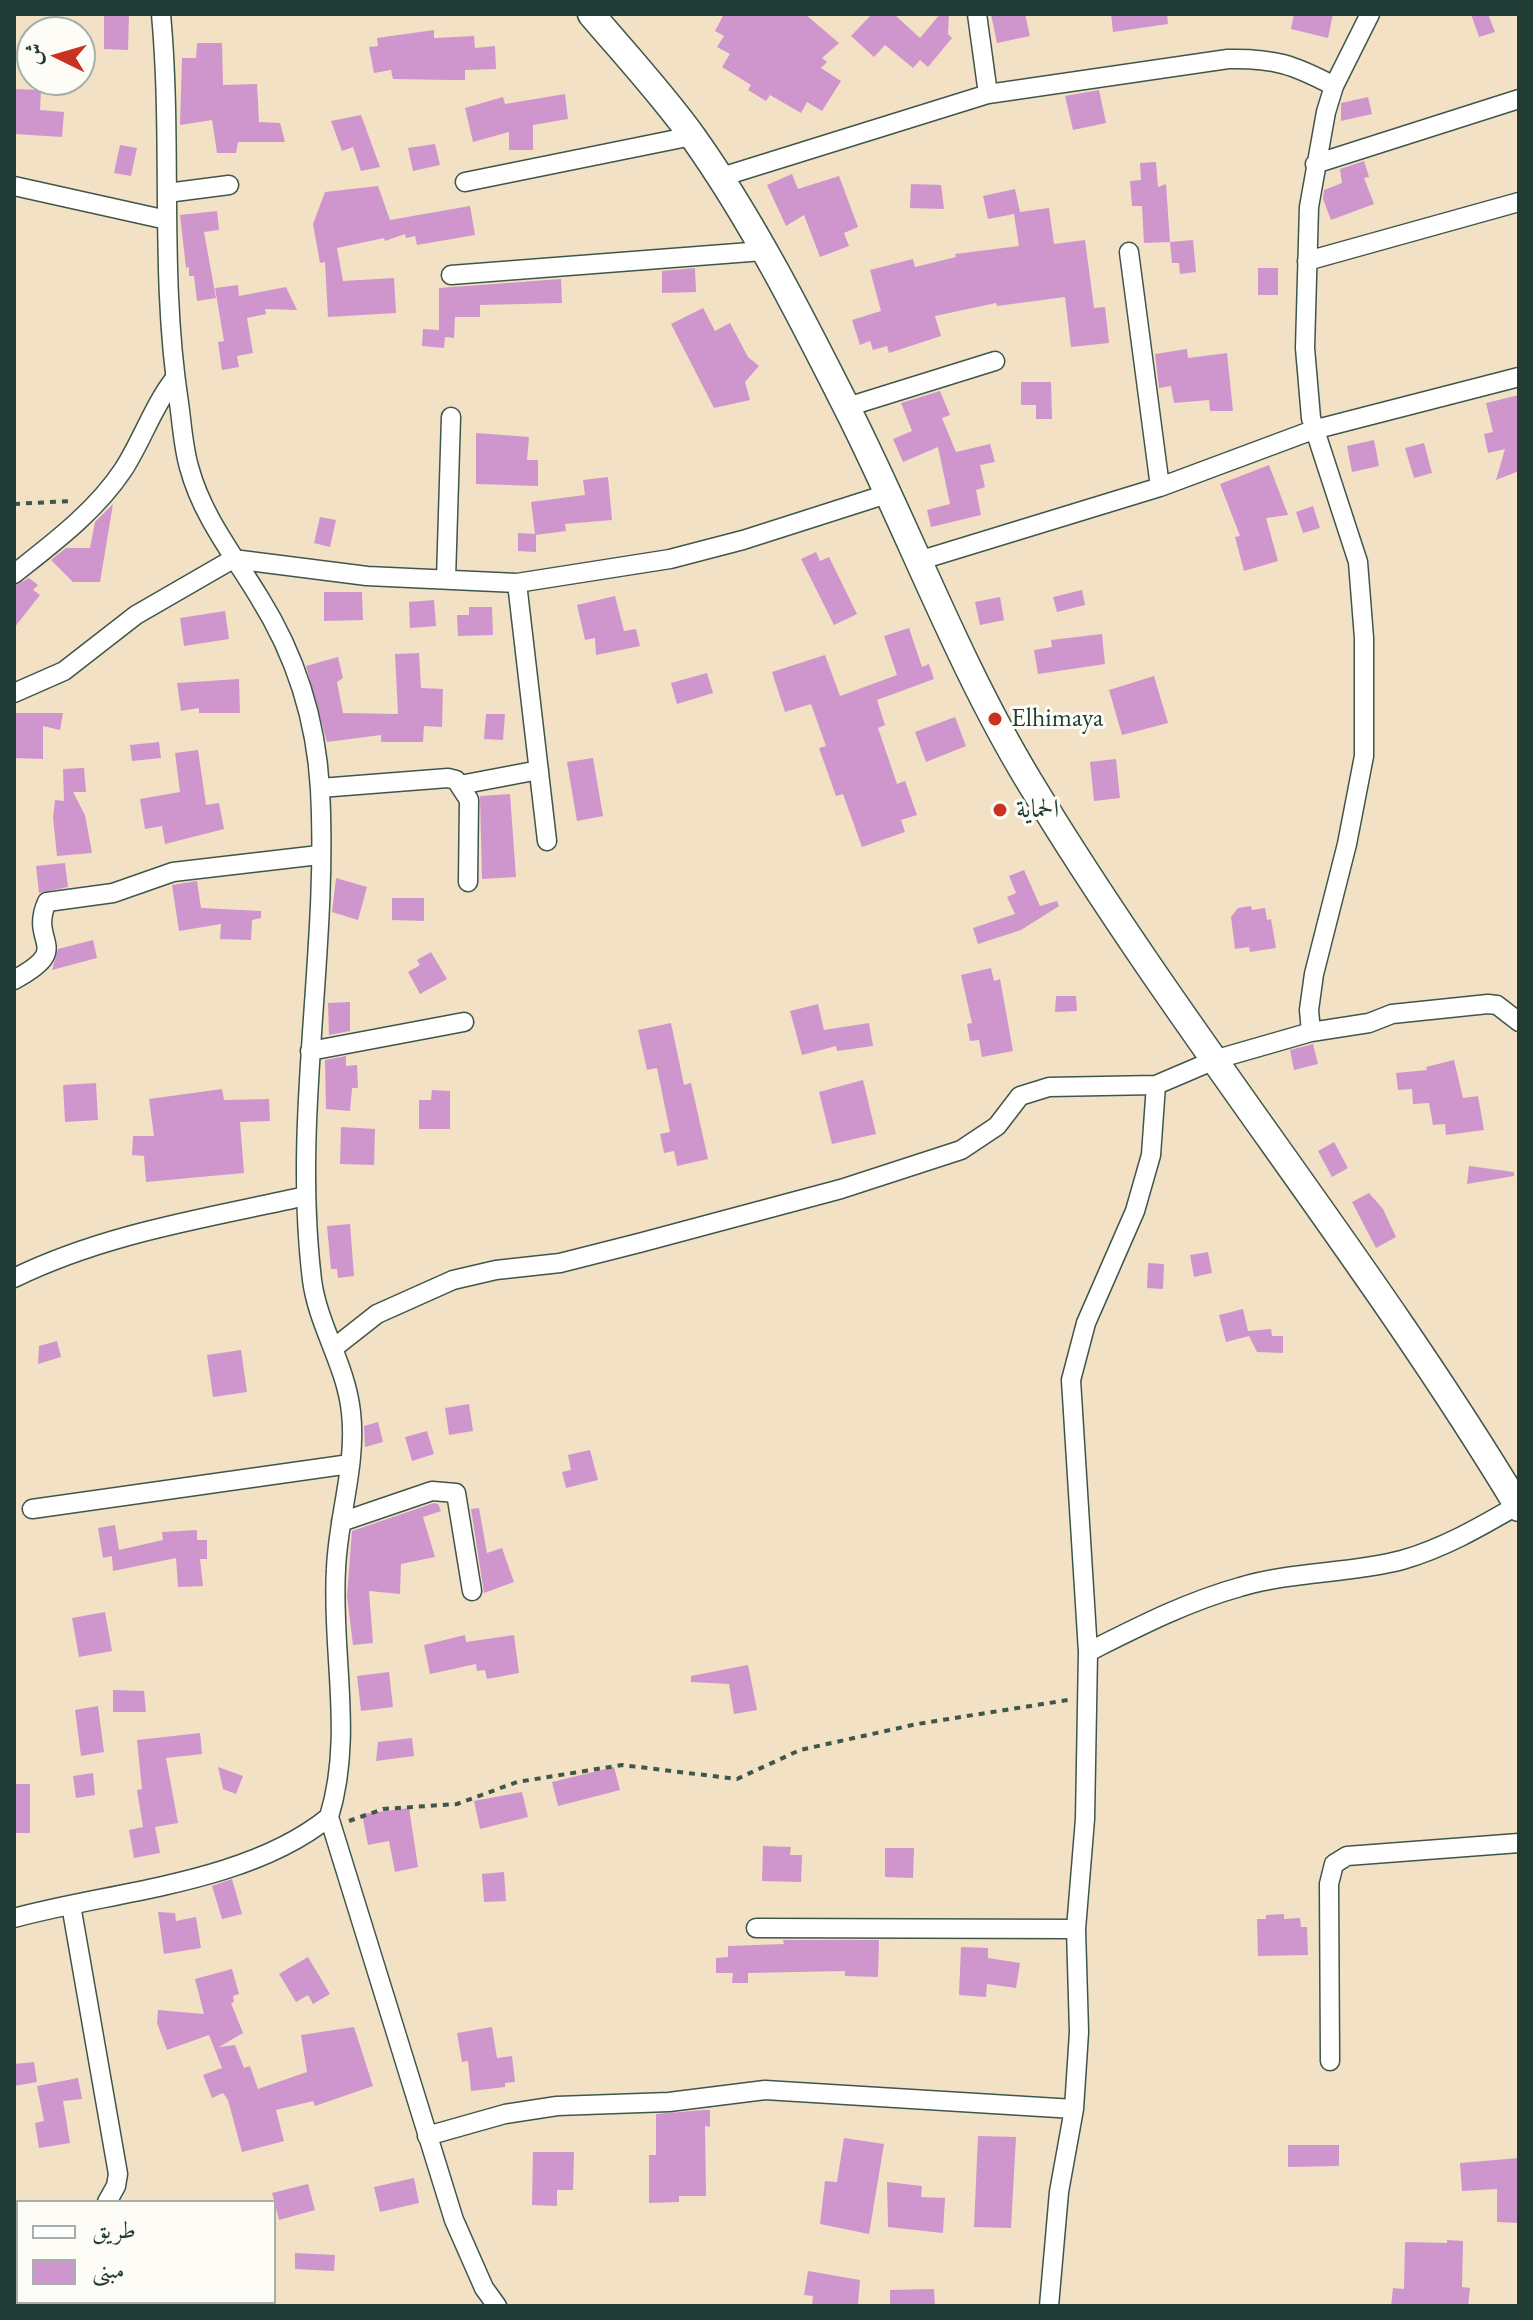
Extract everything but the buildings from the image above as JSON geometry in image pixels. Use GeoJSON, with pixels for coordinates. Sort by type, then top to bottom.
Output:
{"type":"FeatureCollection","features":[{"type":"Feature","properties":{"kind":"main road"},"geometry":{"type":"LineString","coordinates":[[591,14],[692,136],[763,251],[847,407],[979,692],[1029,782],[1132,939],[1406,1327],[1518,1506]]}},
{"type":"Feature","properties":{"kind":"street"},"geometry":{"type":"LineString","coordinates":[[161,14],[175,378],[188,466],[206,512],[257,594],[297,668],[309,707],[320,788],[318,937],[310,1051],[306,1196],[312,1284],[322,1321],[335,1347],[351,1413],[350,1464],[335,1570],[341,1720],[338,1786],[331,1823],[379,1969],[454,2220],[484,2288],[497,2306]]}},
{"type":"Feature","properties":{"kind":"street"},"geometry":{"type":"LineString","coordinates":[[977,14],[988,94]]}},
{"type":"Feature","properties":{"kind":"street"},"geometry":{"type":"LineString","coordinates":[[1311,1032],[1309,1010],[1314,974],[1347,844],[1364,756],[1364,713],[1363,601],[1358,562],[1341,501],[1313,430],[1305,348],[1307,261],[1315,164],[1334,86],[1370,14]]}},
{"type":"Feature","properties":{"kind":"street"},"geometry":{"type":"LineString","coordinates":[[718,178],[988,94],[1228,59],[1259,58],[1297,66],[1334,86]]}},
{"type":"Feature","properties":{"kind":"street"},"geometry":{"type":"LineString","coordinates":[[1315,164],[1519,99]]}},
{"type":"Feature","properties":{"kind":"street"},"geometry":{"type":"LineString","coordinates":[[465,182],[692,136]]}},
{"type":"Feature","properties":{"kind":"street"},"geometry":{"type":"LineString","coordinates":[[167,193],[229,185]]}},
{"type":"Feature","properties":{"kind":"street"},"geometry":{"type":"LineString","coordinates":[[14,186],[167,220]]}},
{"type":"Feature","properties":{"kind":"street"},"geometry":{"type":"LineString","coordinates":[[1307,261],[1519,202]]}},
{"type":"Feature","properties":{"kind":"street"},"geometry":{"type":"LineString","coordinates":[[451,275],[763,251]]}},
{"type":"Feature","properties":{"kind":"street"},"geometry":{"type":"LineString","coordinates":[[1129,252],[1160,487]]}},
{"type":"Feature","properties":{"kind":"street"},"geometry":{"type":"LineString","coordinates":[[847,407],[995,361]]}},
{"type":"Feature","properties":{"kind":"street"},"geometry":{"type":"LineString","coordinates":[[918,561],[1160,487],[1313,430],[1519,377]]}},
{"type":"Feature","properties":{"kind":"street"},"geometry":{"type":"LineString","coordinates":[[14,574],[101,499],[130,458],[163,393],[175,378]]}},
{"type":"Feature","properties":{"kind":"street"},"geometry":{"type":"LineString","coordinates":[[446,579],[451,417]]}},
{"type":"Feature","properties":{"kind":"street"},"geometry":{"type":"LineString","coordinates":[[14,693],[64,671],[136,615],[233,559],[367,576],[517,583],[670,559],[743,540],[887,494]]}},
{"type":"Feature","properties":{"kind":"street"},"geometry":{"type":"LineString","coordinates":[[517,583],[547,841]]}},
{"type":"Feature","properties":{"kind":"street"},"geometry":{"type":"LineString","coordinates":[[460,785],[539,770]]}},
{"type":"Feature","properties":{"kind":"street"},"geometry":{"type":"LineString","coordinates":[[320,788],[448,778],[460,785],[469,800],[468,882]]}},
{"type":"Feature","properties":{"kind":"street"},"geometry":{"type":"LineString","coordinates":[[14,980],[40,965],[46,956],[43,915],[47,902],[113,893],[173,872],[319,855]]}},
{"type":"Feature","properties":{"kind":"street"},"geometry":{"type":"LineString","coordinates":[[335,1347],[377,1314],[453,1280],[496,1270],[560,1263],[626,1247],[841,1189],[961,1150],[997,1126],[1020,1096],[1049,1087],[1156,1085],[1217,1059],[1311,1032],[1369,1023],[1392,1014],[1497,1005],[1519,1022]]}},
{"type":"Feature","properties":{"kind":"street"},"geometry":{"type":"LineString","coordinates":[[310,1051],[464,1022]]}},
{"type":"Feature","properties":{"kind":"street"},"geometry":{"type":"LineString","coordinates":[[1049,2306],[1059,2192],[1074,2109],[1079,2032],[1076,1929],[1085,1819],[1088,1652],[1071,1380],[1086,1323],[1135,1211],[1151,1155],[1156,1085]]}},
{"type":"Feature","properties":{"kind":"street"},"geometry":{"type":"LineString","coordinates":[[14,1278],[51,1260],[173,1223],[306,1196]]}},
{"type":"Feature","properties":{"kind":"street"},"geometry":{"type":"LineString","coordinates":[[32,1509],[350,1464]]}},
{"type":"Feature","properties":{"kind":"street"},"geometry":{"type":"LineString","coordinates":[[341,1522],[432,1491],[456,1493],[472,1591]]}},
{"type":"Feature","properties":{"kind":"street"},"geometry":{"type":"LineString","coordinates":[[1088,1652],[1169,1612],[1238,1587],[1292,1574],[1400,1561],[1447,1545],[1518,1506]]}},
{"type":"Feature","properties":{"kind":"street"},"geometry":{"type":"LineString","coordinates":[[14,1918],[153,1890],[252,1858],[331,1823]]}},
{"type":"Feature","properties":{"kind":"street"},"geometry":{"type":"LineString","coordinates":[[1330,2061],[1329,1884],[1334,1864],[1347,1856],[1519,1843]]}},
{"type":"Feature","properties":{"kind":"street"},"geometry":{"type":"LineString","coordinates":[[71,1905],[118,2174],[108,2200]]}},
{"type":"Feature","properties":{"kind":"street"},"geometry":{"type":"LineString","coordinates":[[756,1928],[1076,1929]]}},
{"type":"Feature","properties":{"kind":"street"},"geometry":{"type":"LineString","coordinates":[[427,2136],[505,2114],[557,2106],[684,2101],[765,2090],[1074,2109]]}},
{"type":"Feature","properties":{"kind":"path"},"geometry":{"type":"LineString","coordinates":[[14,504],[101,499]]}},
{"type":"Feature","properties":{"kind":"path"},"geometry":{"type":"LineString","coordinates":[[331,1823],[383,1809],[457,1804],[517,1782],[622,1765],[737,1779],[800,1750],[917,1724],[1085,1697]]}},
{"type":"Feature","properties":{"kind":"place","name":"Elhimaya"},"geometry":{"type":"Point","coordinates":[995,719]}},
{"type":"Feature","properties":{"kind":"place","name":"الحماية"},"geometry":{"type":"Point","coordinates":[1000,810]}}]}
